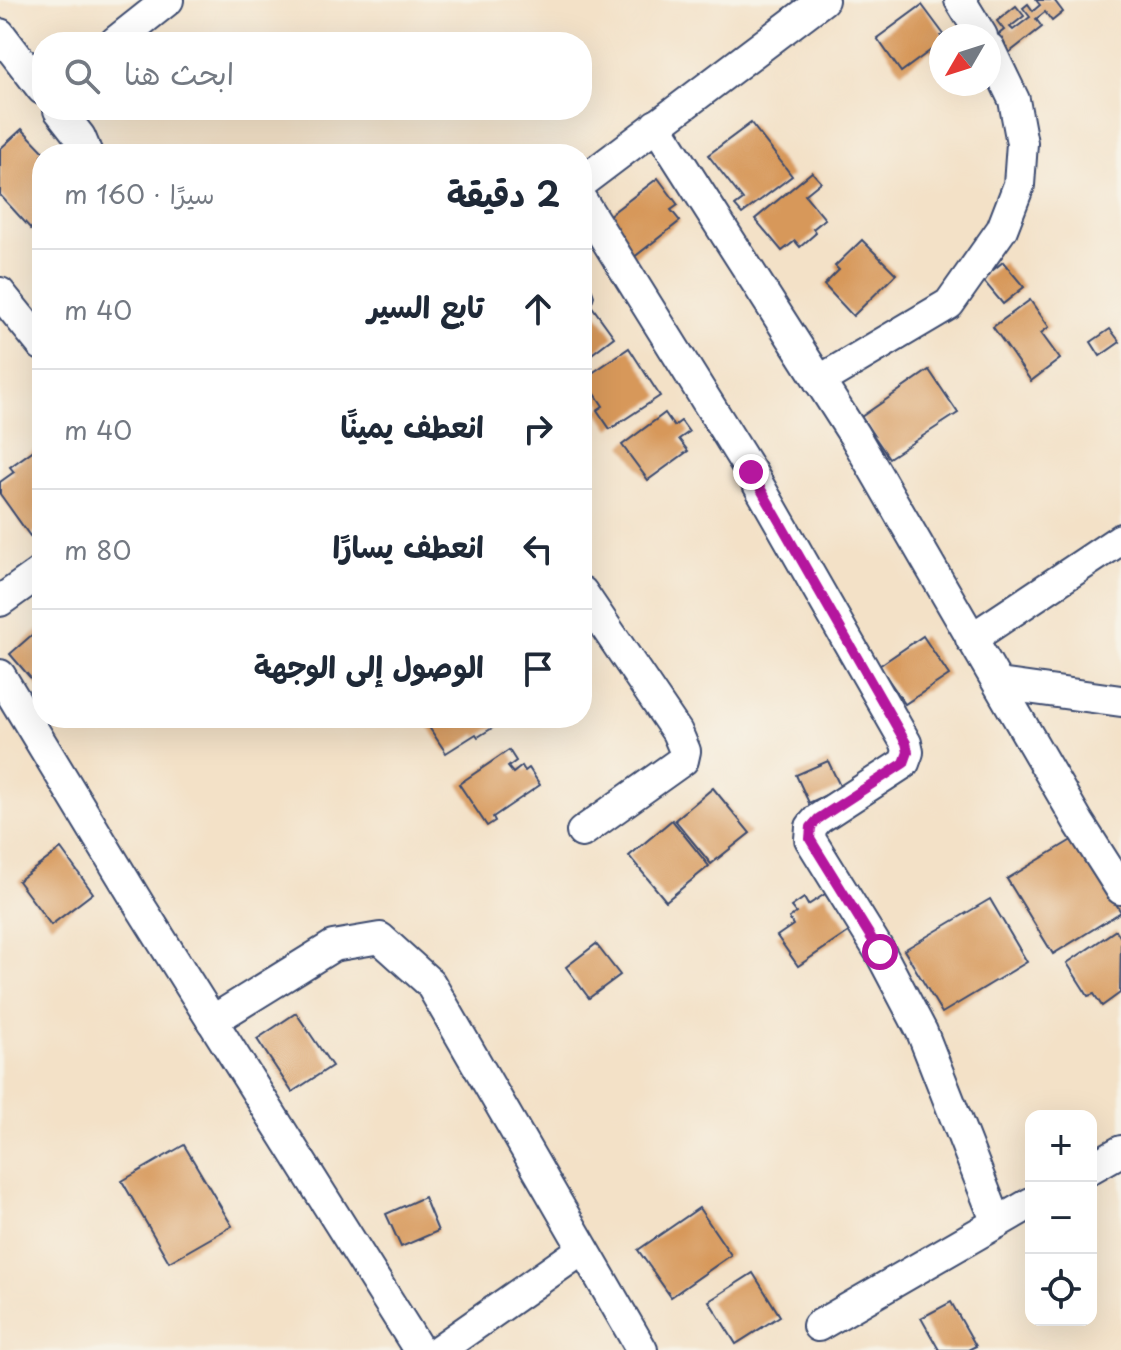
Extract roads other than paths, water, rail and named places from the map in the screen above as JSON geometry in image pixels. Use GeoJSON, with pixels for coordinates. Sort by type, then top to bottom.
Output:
{"type":"FeatureCollection","features":[{"type":"Feature","properties":{"kind":"street"},"geometry":{"type":"LineString","coordinates":[[128,32],[168,0]]}},
{"type":"Feature","properties":{"kind":"street"},"geometry":{"type":"LineString","coordinates":[[592,174],[823,0]]}},
{"type":"Feature","properties":{"kind":"street"},"geometry":{"type":"LineString","coordinates":[[960,0],[975,24]]}},
{"type":"Feature","properties":{"kind":"street"},"geometry":{"type":"LineString","coordinates":[[0,34],[32,76]]}},
{"type":"Feature","properties":{"kind":"street"},"geometry":{"type":"LineString","coordinates":[[819,381],[949,304],[1002,229],[1019,185],[1022,143],[1014,100],[1001,73]]}},
{"type":"Feature","properties":{"kind":"street"},"geometry":{"type":"LineString","coordinates":[[67,120],[83,144]]}},
{"type":"Feature","properties":{"kind":"street"},"geometry":{"type":"LineString","coordinates":[[656,125],[854,435],[1079,823],[1121,889]]}},
{"type":"Feature","properties":{"kind":"street"},"geometry":{"type":"LineString","coordinates":[[592,217],[751,472],[906,743],[908,752],[904,763],[818,819],[811,827],[810,839],[880,952],[922,1032],[997,1223]]}},
{"type":"Feature","properties":{"kind":"street"},"geometry":{"type":"LineString","coordinates":[[0,293],[32,333]]}},
{"type":"Feature","properties":{"kind":"street"},"geometry":{"type":"LineString","coordinates":[[971,639],[1121,539]]}},
{"type":"Feature","properties":{"kind":"street"},"geometry":{"type":"LineString","coordinates":[[0,600],[32,578]]}},
{"type":"Feature","properties":{"kind":"street"},"geometry":{"type":"LineString","coordinates":[[582,832],[683,760],[685,751],[677,732],[592,611]]}},
{"type":"Feature","properties":{"kind":"street"},"geometry":{"type":"LineString","coordinates":[[0,675],[32,727]]}},
{"type":"Feature","properties":{"kind":"street"},"geometry":{"type":"LineString","coordinates":[[999,684],[1121,701]]}},
{"type":"Feature","properties":{"kind":"street"},"geometry":{"type":"LineString","coordinates":[[32,728],[419,1350]]}},
{"type":"Feature","properties":{"kind":"street"},"geometry":{"type":"LineString","coordinates":[[212,1021],[333,946],[380,938],[430,983],[642,1350]]}},
{"type":"Feature","properties":{"kind":"street"},"geometry":{"type":"LineString","coordinates":[[1097,1165],[1121,1151]]}},
{"type":"Feature","properties":{"kind":"street"},"geometry":{"type":"LineString","coordinates":[[818,1326],[1025,1207]]}},
{"type":"Feature","properties":{"kind":"street"},"geometry":{"type":"LineString","coordinates":[[439,1350],[583,1249]]}}]}
